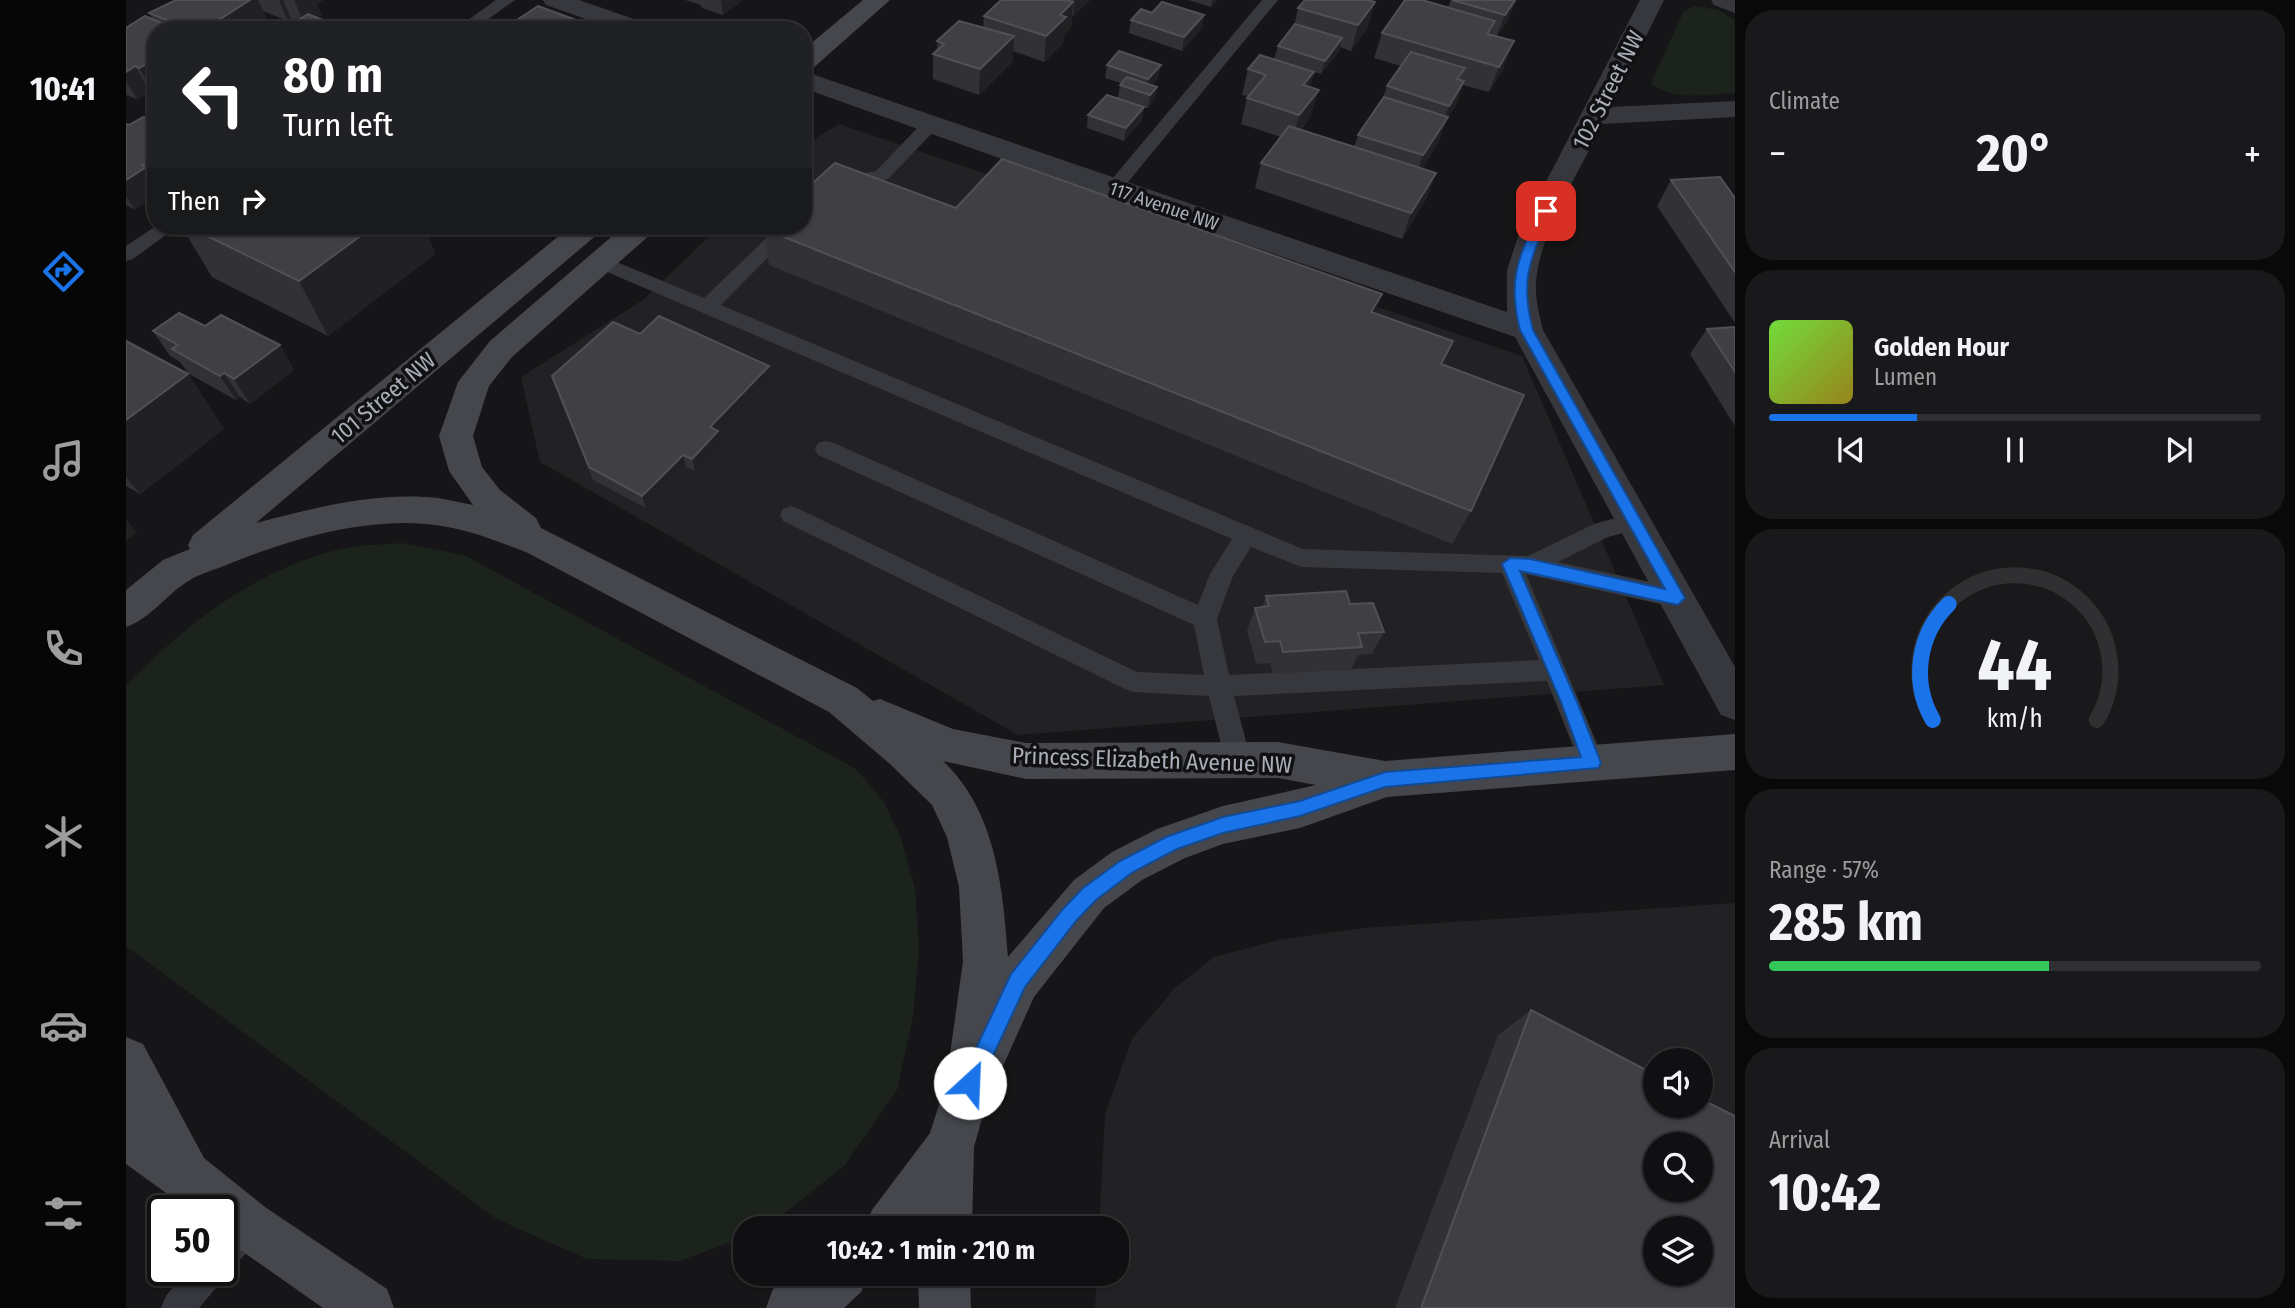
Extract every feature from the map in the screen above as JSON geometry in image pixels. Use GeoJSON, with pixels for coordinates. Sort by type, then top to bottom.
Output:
{"type":"FeatureCollection","features":[{"type":"Feature","properties":{"kind":"main road"},"geometry":{"type":"LineString","coordinates":[[812,55],[878,0]]}},
{"type":"Feature","properties":{"kind":"main road","name":"101 Street NW"},"geometry":{"type":"LineString","coordinates":[[126,612],[578,235]]}},
{"type":"Feature","properties":{"kind":"main road"},"geometry":{"type":"LineString","coordinates":[[541,543],[481,489],[466,471],[456,436],[474,382],[501,349],[632,235]]}},
{"type":"Feature","properties":{"kind":"main road"},"geometry":{"type":"LineString","coordinates":[[176,570],[257,537],[323,520],[374,512],[425,510],[480,520],[541,543],[843,700],[904,751],[947,792],[968,836],[981,887],[986,961],[970,1083],[950,1147],[947,1216]]}},
{"type":"Feature","properties":{"kind":"main road","name":"Princess Elizabeth Avenue NW"},"geometry":{"type":"LineString","coordinates":[[843,700],[949,746],[1026,761],[1278,760],[1385,779],[1735,752]]}},
{"type":"Feature","properties":{"kind":"main road","name":"Princess Elizabeth Avenue NW"},"geometry":{"type":"LineString","coordinates":[[970,1083],[1018,981],[1089,894],[1127,866],[1172,843],[1223,825],[1300,809],[1385,779]]}},
{"type":"Feature","properties":{"kind":"main road"},"geometry":{"type":"LineString","coordinates":[[126,1061],[188,1176],[202,1195]]}},
{"type":"Feature","properties":{"kind":"main road"},"geometry":{"type":"LineString","coordinates":[[126,1135],[188,1176]]}},
{"type":"Feature","properties":{"kind":"main road"},"geometry":{"type":"LineString","coordinates":[[899,1216],[950,1147]]}},
{"type":"Feature","properties":{"kind":"main road"},"geometry":{"type":"LineString","coordinates":[[238,1242],[362,1306]]}},
{"type":"Feature","properties":{"kind":"main road"},"geometry":{"type":"LineString","coordinates":[[792,1308],[822,1293],[830,1286]]}},
{"type":"Feature","properties":{"kind":"street"},"geometry":{"type":"LineString","coordinates":[[555,0],[616,21]]}},
{"type":"Feature","properties":{"kind":"street","name":"102 Street NW"},"geometry":{"type":"LineString","coordinates":[[1653,0],[1525,257],[1519,302],[1527,330],[1678,598],[1719,640],[1735,703]]}},
{"type":"Feature","properties":{"kind":"street"},"geometry":{"type":"LineString","coordinates":[[1723,0],[1735,6]]}},
{"type":"Feature","properties":{"kind":"street","name":"117 Avenue NW"},"geometry":{"type":"LineString","coordinates":[[812,82],[1113,189],[1527,330]]}},
{"type":"Feature","properties":{"kind":"street"},"geometry":{"type":"LineString","coordinates":[[1595,116],[1735,109]]}},
{"type":"Feature","properties":{"kind":"lane"},"geometry":{"type":"LineString","coordinates":[[476,21],[507,0]]}},
{"type":"Feature","properties":{"kind":"lane"},"geometry":{"type":"LineString","coordinates":[[1113,189],[1270,0]]}},
{"type":"Feature","properties":{"kind":"lane"},"geometry":{"type":"LineString","coordinates":[[812,203],[831,184],[882,175],[931,124]]}},
{"type":"Feature","properties":{"kind":"lane"},"geometry":{"type":"LineString","coordinates":[[126,255],[156,235]]}},
{"type":"Feature","properties":{"kind":"lane"},"geometry":{"type":"LineString","coordinates":[[707,307],[781,235]]}},
{"type":"Feature","properties":{"kind":"lane"},"geometry":{"type":"LineString","coordinates":[[600,262],[1301,558],[1520,565],[1678,598]]}},
{"type":"Feature","properties":{"kind":"lane"},"geometry":{"type":"LineString","coordinates":[[826,449],[1205,619]]}},
{"type":"Feature","properties":{"kind":"lane"},"geometry":{"type":"LineString","coordinates":[[791,515],[1134,682],[1219,686],[1555,670]]}},
{"type":"Feature","properties":{"kind":"lane"},"geometry":{"type":"LineString","coordinates":[[1520,565],[1602,530],[1634,522]]}},
{"type":"Feature","properties":{"kind":"lane"},"geometry":{"type":"LineString","coordinates":[[1238,760],[1205,619],[1222,574],[1247,534]]}},
{"type":"Feature","properties":{"kind":"lane"},"geometry":{"type":"LineString","coordinates":[[1520,565],[1555,670],[1592,763]]}},
{"type":"Feature","properties":{"kind":"lane"},"geometry":{"type":"LineString","coordinates":[[178,1308],[196,1286]]}},
{"type":"Feature","properties":{"kind":"shaded area"},"geometry":{"type":"Polygon","coordinates":[[[1695,6],[1718,10],[1735,20],[1735,93],[1680,95],[1660,89],[1651,83],[1684,11],[1695,6]]]}},
{"type":"Feature","properties":{"kind":"shaded area"},"geometry":{"type":"Polygon","coordinates":[[[839,124],[1522,356],[1664,685],[1018,735],[540,462],[521,377],[643,300],[711,235],[812,235],[812,140],[839,124]]]}},
{"type":"Feature","properties":{"kind":"shaded area"},"geometry":{"type":"Polygon","coordinates":[[[401,543],[464,555],[856,769],[884,802],[901,838],[915,889],[919,949],[913,1016],[897,1090],[844,1166],[781,1216],[733,1216],[733,1241],[679,1261],[587,1259],[497,1219],[126,946],[126,685],[199,620],[252,584],[311,558],[364,545],[401,543]]]}},
{"type":"Feature","properties":{"kind":"shaded area"},"geometry":{"type":"Polygon","coordinates":[[[1735,903],[1735,1308],[1095,1308],[1096,1286],[1129,1286],[1129,1216],[1100,1216],[1105,1114],[1132,1039],[1174,989],[1214,957],[1283,939],[1364,928],[1735,903]]]}},
{"type":"Feature","properties":{"kind":"building"},"geometry":{"type":"Polygon","coordinates":[[[176,0],[250,0],[217,21],[168,21],[149,13],[176,0]]]}},
{"type":"Feature","properties":{"kind":"building"},"geometry":{"type":"Polygon","coordinates":[[[1001,0],[1073,2],[1060,15],[1066,17],[1046,36],[984,16],[1001,0]]]}},
{"type":"Feature","properties":{"kind":"building"},"geometry":{"type":"Polygon","coordinates":[[[1305,0],[1375,2],[1358,25],[1298,8],[1305,0]]]}},
{"type":"Feature","properties":{"kind":"building"},"geometry":{"type":"Polygon","coordinates":[[[1405,0],[1422,0],[1495,21],[1487,34],[1514,41],[1499,67],[1382,33],[1405,0]]]}},
{"type":"Feature","properties":{"kind":"building"},"geometry":{"type":"Polygon","coordinates":[[[1452,0],[1515,0],[1505,15],[1452,0]]]}},
{"type":"Feature","properties":{"kind":"building"},"geometry":{"type":"Polygon","coordinates":[[[1162,2],[1204,15],[1184,37],[1131,20],[1141,9],[1152,13],[1162,2]]]}},
{"type":"Feature","properties":{"kind":"building"},"geometry":{"type":"Polygon","coordinates":[[[538,6],[579,21],[516,21],[538,6]]]}},
{"type":"Feature","properties":{"kind":"building"},"geometry":{"type":"Polygon","coordinates":[[[308,14],[325,21],[297,21],[308,14]]]}},
{"type":"Feature","properties":{"kind":"building"},"geometry":{"type":"Polygon","coordinates":[[[145,16],[157,21],[147,21],[147,63],[126,72],[126,28],[145,16]]]}},
{"type":"Feature","properties":{"kind":"building"},"geometry":{"type":"Polygon","coordinates":[[[959,21],[1014,36],[980,69],[933,54],[944,44],[937,41],[959,21]]]}},
{"type":"Feature","properties":{"kind":"building"},"geometry":{"type":"Polygon","coordinates":[[[1295,24],[1342,38],[1325,61],[1278,46],[1295,24]]]}},
{"type":"Feature","properties":{"kind":"building"},"geometry":{"type":"Polygon","coordinates":[[[1119,51],[1161,65],[1148,79],[1107,65],[1119,51]]]}},
{"type":"Feature","properties":{"kind":"building"},"geometry":{"type":"Polygon","coordinates":[[[1411,52],[1465,68],[1457,79],[1464,81],[1449,106],[1387,86],[1411,52]]]}},
{"type":"Feature","properties":{"kind":"building"},"geometry":{"type":"Polygon","coordinates":[[[1260,55],[1314,72],[1303,85],[1319,90],[1299,115],[1247,98],[1266,75],[1248,69],[1260,55]]]}},
{"type":"Feature","properties":{"kind":"building"},"geometry":{"type":"Polygon","coordinates":[[[1127,77],[1157,87],[1150,95],[1120,85],[1127,77]]]}},
{"type":"Feature","properties":{"kind":"building"},"geometry":{"type":"Polygon","coordinates":[[[1107,95],[1144,107],[1126,128],[1088,115],[1107,95]]]}},
{"type":"Feature","properties":{"kind":"building"},"geometry":{"type":"Polygon","coordinates":[[[1384,97],[1448,117],[1423,155],[1358,135],[1384,97]]]}},
{"type":"Feature","properties":{"kind":"building"},"geometry":{"type":"Polygon","coordinates":[[[143,117],[147,119],[147,162],[142,165],[146,167],[126,180],[126,124],[143,117]]]}},
{"type":"Feature","properties":{"kind":"building"},"geometry":{"type":"Polygon","coordinates":[[[1289,126],[1436,173],[1411,213],[1261,163],[1289,126]]]}},
{"type":"Feature","properties":{"kind":"building"},"geometry":{"type":"Polygon","coordinates":[[[1002,159],[1382,294],[1371,312],[1453,341],[1441,364],[1524,395],[1471,511],[779,235],[812,235],[812,184],[835,163],[956,208],[1002,159]]]}},
{"type":"Feature","properties":{"kind":"building"},"geometry":{"type":"Polygon","coordinates":[[[1720,177],[1735,198],[1735,272],[1671,180],[1720,177]]]}},
{"type":"Feature","properties":{"kind":"building"},"geometry":{"type":"Polygon","coordinates":[[[205,235],[362,235],[299,281],[205,235]]]}},
{"type":"Feature","properties":{"kind":"building"},"geometry":{"type":"Polygon","coordinates":[[[179,313],[205,326],[221,315],[280,345],[234,379],[224,373],[220,376],[172,349],[178,345],[153,331],[179,313]]]}},
{"type":"Feature","properties":{"kind":"building"},"geometry":{"type":"Polygon","coordinates":[[[659,316],[769,366],[710,427],[718,431],[692,459],[683,455],[642,496],[589,467],[552,376],[613,322],[640,334],[659,316]]]}},
{"type":"Feature","properties":{"kind":"building"},"geometry":{"type":"Polygon","coordinates":[[[1735,327],[1735,372],[1707,329],[1735,327]]]}},
{"type":"Feature","properties":{"kind":"building"},"geometry":{"type":"Polygon","coordinates":[[[126,341],[188,374],[126,420],[126,341]]]}},
{"type":"Feature","properties":{"kind":"building"},"geometry":{"type":"Polygon","coordinates":[[[1346,591],[1350,604],[1373,603],[1384,632],[1358,633],[1362,647],[1283,652],[1280,641],[1265,642],[1255,608],[1269,606],[1266,596],[1346,591]]]}},
{"type":"Feature","properties":{"kind":"building"},"geometry":{"type":"Polygon","coordinates":[[[1531,1010],[1643,1068],[1643,1118],[1713,1118],[1713,1105],[1735,1116],[1735,1308],[1421,1308],[1531,1010]]]}},
{"type":"Feature","properties":{"kind":"route"},"geometry":{"type":"LineString","coordinates":[[970,1083],[1018,981],[1069,915],[1089,894],[1127,866],[1172,843],[1223,825],[1300,809],[1385,779],[1592,763],[1510,564],[1530,565],[1678,598],[1527,330],[1519,302],[1521,280],[1525,257],[1546,211]]}}]}
